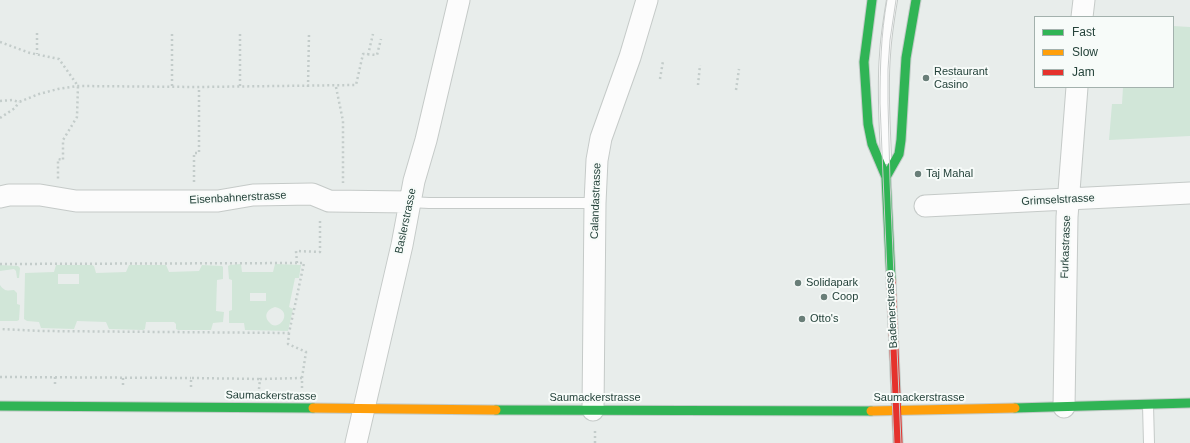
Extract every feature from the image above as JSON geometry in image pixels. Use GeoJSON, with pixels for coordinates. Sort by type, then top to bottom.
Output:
{"type":"FeatureCollection","features":[{"type":"Feature","properties":{"kind":"street","name":"Baslerstrasse"},"geometry":{"type":"LineString","coordinates":[[356,443],[402,245],[414,181],[426,140],[459,0]]}},
{"type":"Feature","properties":{"kind":"street","name":"Calandastrasse"},"geometry":{"type":"LineString","coordinates":[[594,418],[595,203],[597,160],[601,138],[630,57],[647,0]]}},
{"type":"Feature","properties":{"kind":"street","name":"Badenerstrasse"},"geometry":{"type":"LineString","coordinates":[[872,0],[864,62],[868,124],[872,144],[886,177],[898,443]]}},
{"type":"Feature","properties":{"kind":"street"},"geometry":{"type":"LineString","coordinates":[[886,177],[899,154],[906,58],[916,0]]}},
{"type":"Feature","properties":{"kind":"street"},"geometry":{"type":"LineString","coordinates":[[1082,16],[1084,0]]}},
{"type":"Feature","properties":{"kind":"street","name":"Furkastrasse"},"geometry":{"type":"LineString","coordinates":[[1064,407],[1068,200],[1076,88]]}},
{"type":"Feature","properties":{"kind":"street","name":"Grimselstrasse"},"geometry":{"type":"LineString","coordinates":[[925,206],[1190,193]]}},
{"type":"Feature","properties":{"kind":"street","name":"Eisenbahnerstrasse"},"geometry":{"type":"LineString","coordinates":[[0,197],[9,195],[40,195],[76,201],[218,201],[252,195],[312,194],[329,201],[410,202]]}},
{"type":"Feature","properties":{"kind":"street","name":"Saumackerstrasse"},"geometry":{"type":"LineString","coordinates":[[0,406],[363,409],[594,418],[1190,403]]}},
{"type":"Feature","properties":{"kind":"lane","name":"Badenerstrasse"},"geometry":{"type":"LineString","coordinates":[[886,177],[884,56],[892,0]]}},
{"type":"Feature","properties":{"kind":"lane","name":"Eisenbahnerstrasse"},"geometry":{"type":"LineString","coordinates":[[410,202],[595,203]]}},
{"type":"Feature","properties":{"kind":"lane"},"geometry":{"type":"LineString","coordinates":[[1148,405],[1149,443]]}},
{"type":"Feature","properties":{"kind":"path"},"geometry":{"type":"LineString","coordinates":[[37,33],[37,54]]}},
{"type":"Feature","properties":{"kind":"path"},"geometry":{"type":"LineString","coordinates":[[172,34],[172,87]]}},
{"type":"Feature","properties":{"kind":"path"},"geometry":{"type":"LineString","coordinates":[[240,34],[240,87]]}},
{"type":"Feature","properties":{"kind":"path"},"geometry":{"type":"LineString","coordinates":[[308,34],[308,86]]}},
{"type":"Feature","properties":{"kind":"path"},"geometry":{"type":"LineString","coordinates":[[368,55],[373,34]]}},
{"type":"Feature","properties":{"kind":"path"},"geometry":{"type":"LineString","coordinates":[[0,101],[12,100],[18,102],[58,88],[78,86],[199,88],[356,86],[363,54],[377,55],[381,39]]}},
{"type":"Feature","properties":{"kind":"path"},"geometry":{"type":"LineString","coordinates":[[0,42],[37,54],[59,59],[78,86],[77,117],[63,140],[63,160],[58,160],[58,198]]}},
{"type":"Feature","properties":{"kind":"path"},"geometry":{"type":"LineString","coordinates":[[660,79],[663,61]]}},
{"type":"Feature","properties":{"kind":"path"},"geometry":{"type":"LineString","coordinates":[[698,85],[700,65]]}},
{"type":"Feature","properties":{"kind":"path"},"geometry":{"type":"LineString","coordinates":[[736,90],[739,70]]}},
{"type":"Feature","properties":{"kind":"path"},"geometry":{"type":"LineString","coordinates":[[336,86],[343,121],[343,201]]}},
{"type":"Feature","properties":{"kind":"path"},"geometry":{"type":"LineString","coordinates":[[193,201],[194,153],[199,153],[199,88]]}},
{"type":"Feature","properties":{"kind":"path"},"geometry":{"type":"LineString","coordinates":[[0,118],[15,108],[18,102]]}},
{"type":"Feature","properties":{"kind":"path"},"geometry":{"type":"LineString","coordinates":[[297,263],[296,251],[320,252],[320,198]]}},
{"type":"Feature","properties":{"kind":"path"},"geometry":{"type":"LineString","coordinates":[[0,264],[304,263],[288,344],[306,352],[302,378],[302,392]]}},
{"type":"Feature","properties":{"kind":"path"},"geometry":{"type":"LineString","coordinates":[[0,329],[42,331],[289,333]]}},
{"type":"Feature","properties":{"kind":"path"},"geometry":{"type":"LineString","coordinates":[[0,376],[260,379],[302,378]]}},
{"type":"Feature","properties":{"kind":"path"},"geometry":{"type":"LineString","coordinates":[[55,377],[55,390]]}},
{"type":"Feature","properties":{"kind":"path"},"geometry":{"type":"LineString","coordinates":[[123,378],[123,391]]}},
{"type":"Feature","properties":{"kind":"path"},"geometry":{"type":"LineString","coordinates":[[191,378],[191,391]]}},
{"type":"Feature","properties":{"kind":"path"},"geometry":{"type":"LineString","coordinates":[[259,392],[260,379]]}},
{"type":"Feature","properties":{"kind":"path"},"geometry":{"type":"LineString","coordinates":[[594,418],[595,443]]}},
{"type":"Feature","properties":{"kind":"green space"},"geometry":{"type":"Polygon","coordinates":[[[1174,26],[1190,27],[1190,136],[1109,140],[1112,104],[1122,104],[1123,88],[1174,88],[1174,26]]]}},
{"type":"Feature","properties":{"kind":"green space"},"geometry":{"type":"Polygon","coordinates":[[[241,264],[242,272],[273,272],[275,264],[301,265],[299,278],[295,278],[289,307],[293,309],[288,331],[245,330],[244,323],[229,323],[229,311],[232,310],[232,280],[229,279],[228,266],[241,264]],[[250,293],[250,301],[266,301],[266,293],[250,293]],[[275,307],[268,311],[266,317],[273,325],[277,325],[283,320],[284,313],[281,309],[275,307]]]}},
{"type":"Feature","properties":{"kind":"green space"},"geometry":{"type":"Polygon","coordinates":[[[0,265],[18,266],[20,268],[19,278],[17,278],[16,271],[14,269],[0,271],[0,265]]]}},
{"type":"Feature","properties":{"kind":"green space"},"geometry":{"type":"Polygon","coordinates":[[[56,265],[92,265],[94,266],[96,273],[126,272],[129,265],[166,265],[169,272],[199,271],[202,265],[222,266],[223,279],[217,280],[216,311],[224,312],[223,322],[213,323],[211,330],[178,330],[176,329],[176,324],[174,322],[146,322],[145,329],[143,330],[109,329],[106,322],[77,321],[74,329],[41,328],[39,322],[27,321],[24,319],[25,273],[54,272],[56,265]],[[58,274],[58,284],[79,284],[79,274],[58,274]]]}},
{"type":"Feature","properties":{"kind":"green space"},"geometry":{"type":"Polygon","coordinates":[[[0,285],[4,289],[14,290],[17,293],[17,304],[20,305],[19,320],[0,321],[0,285]]]}},
{"type":"Feature","properties":{"kind":"tram line"},"geometry":{"type":"LineString","coordinates":[[887,0],[881,51],[880,103],[894,443]]}},
{"type":"Feature","properties":{"kind":"tram line"},"geometry":{"type":"LineString","coordinates":[[896,0],[890,40],[888,103],[901,443]]}},
{"type":"Feature","properties":{"kind":"traffic: fast"},"geometry":{"type":"LineString","coordinates":[[872,0],[864,62],[868,124],[872,144],[886,177],[891,280]]}},
{"type":"Feature","properties":{"kind":"traffic: fast"},"geometry":{"type":"LineString","coordinates":[[886,177],[899,154],[906,58],[916,0]]}},
{"type":"Feature","properties":{"kind":"traffic: fast"},"geometry":{"type":"LineString","coordinates":[[1015,408],[1190,403]]}},
{"type":"Feature","properties":{"kind":"traffic: fast"},"geometry":{"type":"LineString","coordinates":[[0,406],[313,408]]}},
{"type":"Feature","properties":{"kind":"traffic: fast"},"geometry":{"type":"LineString","coordinates":[[496,410],[871,411]]}},
{"type":"Feature","properties":{"kind":"traffic: slow"},"geometry":{"type":"LineString","coordinates":[[313,408],[496,410]]}},
{"type":"Feature","properties":{"kind":"traffic: slow"},"geometry":{"type":"LineString","coordinates":[[871,411],[1015,408]]}},
{"type":"Feature","properties":{"kind":"traffic: jam"},"geometry":{"type":"LineString","coordinates":[[891,280],[898,443]]}},
{"type":"Feature","properties":{"kind":"place","name":"Restaurant Casino"},"geometry":{"type":"Point","coordinates":[926,78]}},
{"type":"Feature","properties":{"kind":"place","name":"Taj Mahal"},"geometry":{"type":"Point","coordinates":[918,174]}},
{"type":"Feature","properties":{"kind":"place","name":"Solidapark"},"geometry":{"type":"Point","coordinates":[798,283]}},
{"type":"Feature","properties":{"kind":"place","name":"Coop"},"geometry":{"type":"Point","coordinates":[824,297]}},
{"type":"Feature","properties":{"kind":"place","name":"Otto's"},"geometry":{"type":"Point","coordinates":[802,319]}}]}
